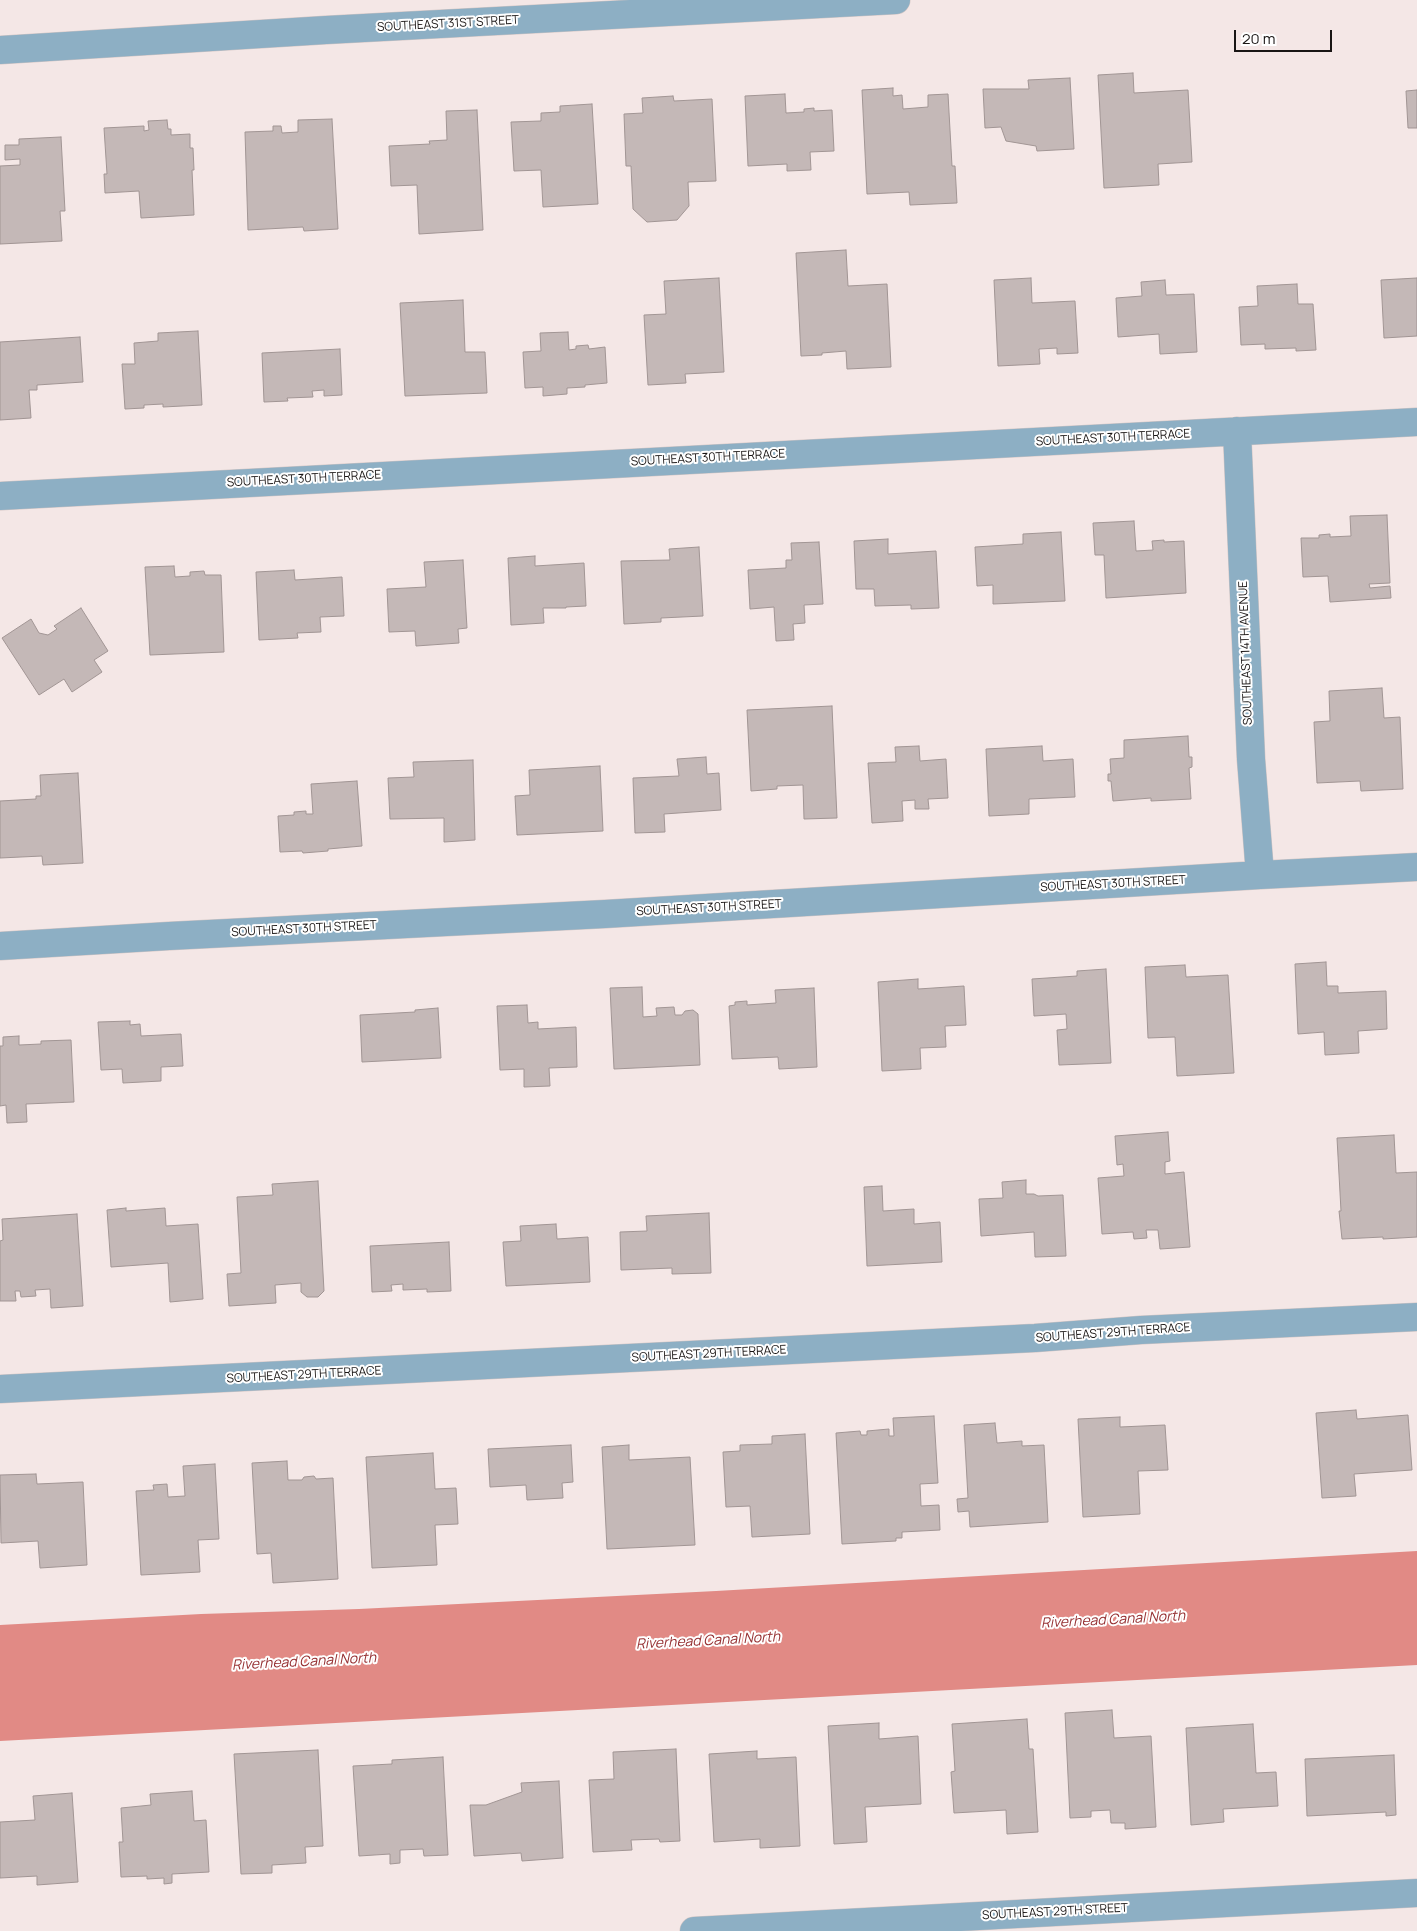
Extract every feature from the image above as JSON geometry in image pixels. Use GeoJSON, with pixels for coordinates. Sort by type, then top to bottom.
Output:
{"type":"FeatureCollection","features":[{"type":"Feature","properties":{"kind":"street","name":"SOUTHEAST 31ST STREET"},"geometry":{"type":"LineString","coordinates":[[0,50],[896,0]]}},
{"type":"Feature","properties":{"kind":"street","name":"SOUTHEAST 30TH TERRACE"},"geometry":{"type":"LineString","coordinates":[[0,496],[1417,422]]}},
{"type":"Feature","properties":{"kind":"street","name":"SOUTHEAST 14TH AVENUE"},"geometry":{"type":"LineString","coordinates":[[1237,431],[1251,759],[1260,875]]}},
{"type":"Feature","properties":{"kind":"street","name":"SOUTHEAST 30TH STREET"},"geometry":{"type":"LineString","coordinates":[[0,946],[159,936],[605,914],[1260,875],[1417,868]]}},
{"type":"Feature","properties":{"kind":"street","name":"SOUTHEAST 29TH TERRACE"},"geometry":{"type":"LineString","coordinates":[[0,1389],[1035,1338],[1141,1330],[1417,1317]]}},
{"type":"Feature","properties":{"kind":"street","name":"SOUTHEAST 29TH STREET"},"geometry":{"type":"LineString","coordinates":[[694,1931],[1417,1893]]}},
{"type":"Feature","properties":{"kind":"water","name":"Riverhead Canal North"},"geometry":{"type":"Polygon","coordinates":[[[1417,1551],[1417,1665],[0,1741],[0,1625],[716,1591],[1417,1551]]]}},
{"type":"Feature","properties":{"kind":"building"},"geometry":{"type":"Polygon","coordinates":[[[1133,73],[1134,93],[1188,90],[1192,162],[1158,164],[1159,185],[1104,188],[1098,75],[1133,73]]]}},
{"type":"Feature","properties":{"kind":"building"},"geometry":{"type":"Polygon","coordinates":[[[1070,78],[1074,149],[1037,151],[1036,146],[1006,141],[1001,127],[985,128],[983,89],[1029,89],[1028,80],[1070,78]]]}},
{"type":"Feature","properties":{"kind":"building"},"geometry":{"type":"Polygon","coordinates":[[[893,88],[893,96],[902,95],[903,109],[928,107],[928,95],[948,94],[952,166],[955,166],[957,203],[910,205],[909,192],[867,194],[862,90],[893,88]]]}},
{"type":"Feature","properties":{"kind":"building"},"geometry":{"type":"Polygon","coordinates":[[[1417,90],[1417,128],[1408,128],[1406,91],[1417,90]]]}},
{"type":"Feature","properties":{"kind":"building"},"geometry":{"type":"Polygon","coordinates":[[[785,94],[786,113],[804,112],[804,109],[814,108],[814,111],[832,110],[834,151],[810,152],[811,170],[787,171],[787,164],[748,166],[745,96],[785,94]]]}},
{"type":"Feature","properties":{"kind":"building"},"geometry":{"type":"Polygon","coordinates":[[[673,96],[674,101],[712,99],[716,181],[688,182],[689,206],[677,220],[647,222],[633,209],[631,166],[626,166],[624,114],[643,113],[642,98],[673,96]]]}},
{"type":"Feature","properties":{"kind":"building"},"geometry":{"type":"Polygon","coordinates":[[[592,104],[598,204],[543,207],[541,170],[514,171],[511,122],[541,121],[541,113],[560,112],[560,106],[592,104]]]}},
{"type":"Feature","properties":{"kind":"building"},"geometry":{"type":"Polygon","coordinates":[[[477,110],[483,230],[419,234],[417,185],[391,186],[389,146],[430,144],[429,141],[447,140],[446,111],[477,110]]]}},
{"type":"Feature","properties":{"kind":"building"},"geometry":{"type":"Polygon","coordinates":[[[332,119],[338,229],[304,231],[303,227],[248,230],[245,132],[273,131],[273,126],[281,126],[282,133],[298,132],[298,120],[332,119]]]}},
{"type":"Feature","properties":{"kind":"building"},"geometry":{"type":"Polygon","coordinates":[[[167,120],[168,129],[171,129],[171,135],[190,134],[190,148],[193,148],[194,215],[141,218],[139,191],[105,193],[104,174],[107,174],[104,128],[144,126],[144,131],[149,130],[148,121],[167,120]]]}},
{"type":"Feature","properties":{"kind":"building"},"geometry":{"type":"Polygon","coordinates":[[[61,137],[65,211],[60,211],[62,241],[0,244],[0,166],[20,165],[20,159],[5,160],[5,145],[19,145],[19,139],[61,137]]]}},
{"type":"Feature","properties":{"kind":"building"},"geometry":{"type":"Polygon","coordinates":[[[846,250],[848,286],[887,284],[891,367],[847,369],[846,351],[801,356],[796,253],[846,250]]]}},
{"type":"Feature","properties":{"kind":"building"},"geometry":{"type":"Polygon","coordinates":[[[719,278],[724,372],[685,374],[686,383],[648,385],[644,315],[666,314],[664,281],[719,278]]]}},
{"type":"Feature","properties":{"kind":"building"},"geometry":{"type":"Polygon","coordinates":[[[1031,278],[1032,303],[1075,301],[1078,353],[1057,354],[1057,348],[1039,349],[1040,364],[998,366],[994,280],[1031,278]]]}},
{"type":"Feature","properties":{"kind":"building"},"geometry":{"type":"Polygon","coordinates":[[[1417,278],[1417,336],[1384,338],[1381,280],[1417,278]]]}},
{"type":"Feature","properties":{"kind":"building"},"geometry":{"type":"Polygon","coordinates":[[[1165,280],[1166,295],[1194,294],[1197,352],[1160,354],[1159,334],[1118,337],[1116,298],[1142,296],[1141,282],[1165,280]]]}},
{"type":"Feature","properties":{"kind":"building"},"geometry":{"type":"Polygon","coordinates":[[[1297,284],[1298,304],[1313,304],[1316,350],[1296,351],[1296,348],[1265,349],[1265,344],[1241,345],[1239,307],[1258,306],[1257,286],[1297,284]]]}},
{"type":"Feature","properties":{"kind":"building"},"geometry":{"type":"Polygon","coordinates":[[[463,300],[465,352],[485,352],[487,393],[405,396],[400,303],[463,300]]]}},
{"type":"Feature","properties":{"kind":"building"},"geometry":{"type":"Polygon","coordinates":[[[198,331],[202,405],[163,407],[163,404],[125,409],[122,364],[135,364],[134,343],[158,341],[158,333],[198,331]]]}},
{"type":"Feature","properties":{"kind":"building"},"geometry":{"type":"Polygon","coordinates":[[[568,332],[569,350],[576,349],[576,346],[588,345],[589,349],[605,347],[607,383],[567,388],[567,394],[543,396],[543,387],[525,388],[523,352],[541,351],[540,333],[568,332]]]}},
{"type":"Feature","properties":{"kind":"building"},"geometry":{"type":"Polygon","coordinates":[[[80,337],[83,382],[37,385],[37,390],[29,390],[31,418],[0,420],[0,342],[80,337]]]}},
{"type":"Feature","properties":{"kind":"building"},"geometry":{"type":"Polygon","coordinates":[[[340,349],[342,395],[324,396],[324,390],[312,391],[313,397],[287,398],[288,401],[264,402],[262,353],[340,349]]]}},
{"type":"Feature","properties":{"kind":"building"},"geometry":{"type":"Polygon","coordinates":[[[1387,515],[1390,583],[1369,584],[1370,588],[1390,586],[1391,598],[1330,602],[1328,576],[1303,577],[1301,538],[1319,538],[1319,535],[1330,534],[1330,537],[1351,536],[1350,516],[1387,515]]]}},
{"type":"Feature","properties":{"kind":"building"},"geometry":{"type":"Polygon","coordinates":[[[1134,521],[1136,551],[1153,550],[1152,541],[1184,541],[1186,593],[1106,598],[1104,555],[1095,555],[1093,523],[1134,521]]]}},
{"type":"Feature","properties":{"kind":"building"},"geometry":{"type":"Polygon","coordinates":[[[1061,532],[1065,601],[993,604],[993,585],[977,586],[975,547],[1023,544],[1023,534],[1061,532]]]}},
{"type":"Feature","properties":{"kind":"building"},"geometry":{"type":"Polygon","coordinates":[[[888,539],[888,554],[936,551],[939,608],[911,609],[911,605],[875,606],[874,589],[856,589],[854,541],[888,539]]]}},
{"type":"Feature","properties":{"kind":"building"},"geometry":{"type":"Polygon","coordinates":[[[819,542],[823,604],[804,605],[805,623],[793,624],[794,640],[776,641],[774,607],[750,609],[748,570],[786,568],[786,560],[792,560],[791,543],[819,542]]]}},
{"type":"Feature","properties":{"kind":"building"},"geometry":{"type":"Polygon","coordinates":[[[699,547],[703,616],[661,618],[661,622],[624,624],[621,561],[670,560],[669,549],[699,547]]]}},
{"type":"Feature","properties":{"kind":"building"},"geometry":{"type":"Polygon","coordinates":[[[535,556],[535,566],[584,563],[586,606],[543,608],[544,623],[511,625],[508,558],[535,556]]]}},
{"type":"Feature","properties":{"kind":"building"},"geometry":{"type":"Polygon","coordinates":[[[463,560],[467,628],[458,629],[459,643],[416,646],[415,631],[389,632],[387,589],[426,587],[424,562],[463,560]]]}},
{"type":"Feature","properties":{"kind":"building"},"geometry":{"type":"Polygon","coordinates":[[[174,566],[175,577],[190,576],[190,572],[204,571],[205,575],[221,575],[224,652],[150,655],[145,567],[174,566]]]}},
{"type":"Feature","properties":{"kind":"building"},"geometry":{"type":"Polygon","coordinates":[[[294,570],[295,580],[342,577],[344,616],[320,617],[321,632],[297,633],[298,638],[259,640],[256,572],[294,570]]]}},
{"type":"Feature","properties":{"kind":"building"},"geometry":{"type":"Polygon","coordinates":[[[81,608],[108,651],[94,660],[102,672],[72,692],[64,679],[39,695],[2,638],[31,619],[39,633],[48,635],[57,629],[54,626],[81,608]]]}},
{"type":"Feature","properties":{"kind":"building"},"geometry":{"type":"Polygon","coordinates":[[[1382,688],[1384,718],[1400,717],[1403,789],[1361,791],[1360,781],[1317,783],[1314,722],[1330,721],[1329,691],[1382,688]]]}},
{"type":"Feature","properties":{"kind":"building"},"geometry":{"type":"Polygon","coordinates":[[[832,706],[837,818],[804,819],[803,785],[777,786],[777,789],[751,791],[747,710],[832,706]]]}},
{"type":"Feature","properties":{"kind":"building"},"geometry":{"type":"Polygon","coordinates":[[[1188,736],[1189,757],[1192,757],[1192,767],[1189,768],[1191,799],[1151,801],[1151,798],[1113,801],[1111,781],[1108,781],[1108,774],[1111,774],[1110,759],[1124,758],[1124,740],[1188,736]]]}},
{"type":"Feature","properties":{"kind":"building"},"geometry":{"type":"Polygon","coordinates":[[[919,746],[920,761],[946,759],[948,798],[928,799],[929,809],[915,809],[915,800],[902,801],[903,821],[872,823],[868,763],[896,762],[895,747],[919,746]]]}},
{"type":"Feature","properties":{"kind":"building"},"geometry":{"type":"Polygon","coordinates":[[[1042,746],[1043,761],[1073,759],[1075,797],[1029,799],[1029,814],[989,816],[986,749],[1042,746]]]}},
{"type":"Feature","properties":{"kind":"building"},"geometry":{"type":"Polygon","coordinates":[[[706,757],[707,774],[719,773],[721,810],[664,814],[665,832],[635,833],[633,778],[679,776],[677,759],[706,757]]]}},
{"type":"Feature","properties":{"kind":"building"},"geometry":{"type":"Polygon","coordinates":[[[473,760],[475,840],[444,842],[444,818],[390,819],[388,778],[414,777],[413,762],[473,760]]]}},
{"type":"Feature","properties":{"kind":"building"},"geometry":{"type":"Polygon","coordinates":[[[600,766],[603,831],[517,835],[515,796],[530,795],[529,770],[600,766]]]}},
{"type":"Feature","properties":{"kind":"building"},"geometry":{"type":"Polygon","coordinates":[[[78,773],[83,863],[43,865],[42,856],[0,858],[0,801],[36,799],[36,796],[41,796],[40,775],[78,773]]]}},
{"type":"Feature","properties":{"kind":"building"},"geometry":{"type":"Polygon","coordinates":[[[357,781],[362,846],[303,853],[302,851],[280,852],[278,816],[294,815],[294,812],[306,811],[306,814],[313,814],[311,784],[357,781]]]}},
{"type":"Feature","properties":{"kind":"building"},"geometry":{"type":"Polygon","coordinates":[[[1326,962],[1327,986],[1338,986],[1338,993],[1386,991],[1387,1029],[1358,1031],[1359,1053],[1325,1055],[1324,1032],[1298,1034],[1295,964],[1326,962]]]}},
{"type":"Feature","properties":{"kind":"building"},"geometry":{"type":"Polygon","coordinates":[[[1185,965],[1186,977],[1228,975],[1234,1073],[1177,1076],[1175,1037],[1148,1038],[1145,967],[1185,965]]]}},
{"type":"Feature","properties":{"kind":"building"},"geometry":{"type":"Polygon","coordinates":[[[1106,969],[1111,1063],[1059,1065],[1057,1030],[1067,1029],[1066,1014],[1034,1016],[1032,979],[1077,976],[1077,971],[1106,969]]]}},
{"type":"Feature","properties":{"kind":"building"},"geometry":{"type":"Polygon","coordinates":[[[918,979],[918,989],[964,986],[966,1025],[945,1026],[946,1047],[920,1048],[921,1069],[882,1071],[878,982],[918,979]]]}},
{"type":"Feature","properties":{"kind":"building"},"geometry":{"type":"Polygon","coordinates":[[[642,987],[643,1017],[657,1016],[656,1008],[674,1007],[675,1015],[682,1015],[685,1011],[693,1010],[698,1014],[700,1065],[614,1069],[610,988],[642,987]]]}},
{"type":"Feature","properties":{"kind":"building"},"geometry":{"type":"Polygon","coordinates":[[[814,988],[817,1067],[779,1069],[778,1057],[732,1059],[729,1006],[735,1005],[735,1002],[747,1001],[747,1005],[776,1003],[775,990],[814,988]]]}},
{"type":"Feature","properties":{"kind":"building"},"geometry":{"type":"Polygon","coordinates":[[[527,1005],[528,1023],[538,1022],[538,1029],[576,1027],[577,1067],[549,1068],[550,1086],[524,1087],[524,1069],[500,1070],[497,1006],[527,1005]]]}},
{"type":"Feature","properties":{"kind":"building"},"geometry":{"type":"Polygon","coordinates":[[[438,1008],[441,1058],[362,1062],[360,1015],[415,1012],[415,1010],[438,1008]]]}},
{"type":"Feature","properties":{"kind":"building"},"geometry":{"type":"Polygon","coordinates":[[[130,1021],[130,1025],[140,1024],[141,1036],[181,1034],[183,1066],[161,1067],[161,1081],[123,1083],[122,1069],[101,1070],[98,1022],[130,1021]]]}},
{"type":"Feature","properties":{"kind":"building"},"geometry":{"type":"Polygon","coordinates":[[[19,1036],[19,1045],[41,1044],[41,1041],[71,1040],[74,1102],[26,1104],[27,1122],[7,1123],[6,1105],[0,1106],[0,1046],[3,1046],[3,1037],[19,1036]]]}},
{"type":"Feature","properties":{"kind":"building"},"geometry":{"type":"Polygon","coordinates":[[[1168,1132],[1170,1161],[1165,1162],[1165,1174],[1184,1172],[1190,1247],[1160,1249],[1158,1230],[1146,1230],[1147,1238],[1134,1239],[1133,1232],[1102,1234],[1098,1178],[1124,1176],[1123,1164],[1117,1165],[1115,1136],[1168,1132]]]}},
{"type":"Feature","properties":{"kind":"building"},"geometry":{"type":"Polygon","coordinates":[[[1394,1135],[1396,1173],[1417,1172],[1417,1237],[1342,1239],[1339,1211],[1341,1211],[1337,1138],[1394,1135]]]}},
{"type":"Feature","properties":{"kind":"building"},"geometry":{"type":"Polygon","coordinates":[[[1026,1180],[1026,1194],[1038,1196],[1063,1195],[1066,1256],[1035,1257],[1034,1232],[981,1236],[979,1199],[1003,1198],[1002,1182],[1026,1180]]]}},
{"type":"Feature","properties":{"kind":"building"},"geometry":{"type":"Polygon","coordinates":[[[318,1181],[324,1291],[318,1297],[307,1297],[301,1292],[301,1283],[275,1285],[276,1303],[229,1306],[227,1274],[241,1273],[237,1197],[273,1195],[272,1184],[318,1181]]]}},
{"type":"Feature","properties":{"kind":"building"},"geometry":{"type":"Polygon","coordinates":[[[882,1186],[883,1211],[914,1209],[914,1224],[940,1222],[942,1262],[867,1266],[864,1187],[882,1186]]]}},
{"type":"Feature","properties":{"kind":"building"},"geometry":{"type":"Polygon","coordinates":[[[126,1208],[126,1211],[165,1208],[166,1226],[198,1224],[203,1299],[170,1302],[168,1263],[111,1267],[107,1210],[126,1208]]]}},
{"type":"Feature","properties":{"kind":"building"},"geometry":{"type":"Polygon","coordinates":[[[709,1213],[711,1273],[672,1274],[672,1268],[621,1270],[620,1232],[647,1231],[646,1216],[709,1213]]]}},
{"type":"Feature","properties":{"kind":"building"},"geometry":{"type":"Polygon","coordinates":[[[77,1214],[83,1306],[51,1308],[50,1289],[35,1290],[36,1296],[21,1297],[20,1291],[15,1291],[16,1301],[0,1301],[0,1241],[3,1240],[2,1219],[77,1214]]]}},
{"type":"Feature","properties":{"kind":"building"},"geometry":{"type":"Polygon","coordinates":[[[556,1224],[557,1239],[588,1237],[590,1282],[506,1286],[503,1242],[521,1241],[520,1226],[556,1224]]]}},
{"type":"Feature","properties":{"kind":"building"},"geometry":{"type":"Polygon","coordinates":[[[449,1242],[451,1291],[403,1290],[403,1284],[391,1285],[392,1291],[372,1292],[370,1246],[449,1242]]]}},
{"type":"Feature","properties":{"kind":"building"},"geometry":{"type":"Polygon","coordinates":[[[1356,1410],[1357,1419],[1408,1415],[1412,1470],[1354,1474],[1356,1496],[1322,1498],[1316,1413],[1356,1410]]]}},
{"type":"Feature","properties":{"kind":"building"},"geometry":{"type":"Polygon","coordinates":[[[934,1416],[938,1483],[920,1484],[921,1506],[939,1505],[940,1530],[902,1532],[902,1538],[896,1538],[896,1541],[842,1544],[836,1433],[860,1431],[861,1435],[867,1435],[867,1431],[889,1429],[889,1436],[894,1436],[893,1418],[934,1416]]]}},
{"type":"Feature","properties":{"kind":"building"},"geometry":{"type":"Polygon","coordinates":[[[1120,1417],[1120,1427],[1165,1425],[1168,1470],[1138,1471],[1140,1514],[1083,1517],[1078,1419],[1120,1417]]]}},
{"type":"Feature","properties":{"kind":"building"},"geometry":{"type":"Polygon","coordinates":[[[995,1423],[997,1443],[1022,1441],[1022,1446],[1044,1445],[1048,1522],[970,1527],[969,1511],[958,1512],[957,1499],[968,1498],[964,1425],[995,1423]]]}},
{"type":"Feature","properties":{"kind":"building"},"geometry":{"type":"Polygon","coordinates":[[[805,1434],[810,1534],[752,1537],[750,1506],[726,1507],[723,1452],[740,1451],[740,1445],[772,1444],[772,1436],[805,1434]]]}},
{"type":"Feature","properties":{"kind":"building"},"geometry":{"type":"Polygon","coordinates":[[[571,1445],[573,1482],[562,1483],[563,1498],[527,1500],[526,1485],[490,1487],[488,1449],[571,1445]]]}},
{"type":"Feature","properties":{"kind":"building"},"geometry":{"type":"Polygon","coordinates":[[[629,1445],[629,1460],[690,1457],[695,1545],[607,1549],[602,1447],[629,1445]]]}},
{"type":"Feature","properties":{"kind":"building"},"geometry":{"type":"Polygon","coordinates":[[[433,1453],[435,1489],[456,1488],[458,1524],[435,1525],[437,1565],[372,1568],[366,1457],[433,1453]]]}},
{"type":"Feature","properties":{"kind":"building"},"geometry":{"type":"Polygon","coordinates":[[[287,1461],[288,1480],[302,1480],[304,1477],[314,1476],[316,1479],[333,1478],[338,1579],[273,1583],[271,1553],[257,1554],[252,1463],[287,1461]]]}},
{"type":"Feature","properties":{"kind":"building"},"geometry":{"type":"Polygon","coordinates":[[[215,1464],[219,1539],[198,1540],[200,1572],[141,1575],[136,1491],[154,1490],[153,1485],[167,1484],[168,1497],[185,1496],[183,1466],[215,1464]]]}},
{"type":"Feature","properties":{"kind":"building"},"geometry":{"type":"Polygon","coordinates":[[[36,1474],[37,1484],[83,1482],[87,1565],[40,1568],[38,1541],[1,1543],[0,1475],[36,1474]]]}},
{"type":"Feature","properties":{"kind":"building"},"geometry":{"type":"Polygon","coordinates":[[[1112,1710],[1114,1738],[1151,1736],[1156,1827],[1125,1829],[1125,1823],[1111,1823],[1110,1810],[1091,1811],[1091,1817],[1070,1818],[1065,1713],[1112,1710]]]}},
{"type":"Feature","properties":{"kind":"building"},"geometry":{"type":"Polygon","coordinates":[[[1027,1719],[1029,1749],[1033,1749],[1038,1832],[1007,1834],[1006,1810],[954,1813],[951,1772],[955,1771],[952,1724],[1027,1719]]]}},
{"type":"Feature","properties":{"kind":"building"},"geometry":{"type":"Polygon","coordinates":[[[879,1723],[879,1739],[918,1736],[921,1804],[865,1807],[867,1842],[834,1844],[828,1726],[879,1723]]]}},
{"type":"Feature","properties":{"kind":"building"},"geometry":{"type":"Polygon","coordinates":[[[1253,1724],[1256,1773],[1276,1772],[1278,1806],[1223,1809],[1224,1822],[1191,1825],[1186,1728],[1253,1724]]]}},
{"type":"Feature","properties":{"kind":"building"},"geometry":{"type":"Polygon","coordinates":[[[676,1749],[680,1841],[660,1842],[659,1839],[631,1840],[632,1850],[593,1852],[589,1780],[614,1779],[613,1752],[676,1749]]]}},
{"type":"Feature","properties":{"kind":"building"},"geometry":{"type":"Polygon","coordinates":[[[318,1750],[323,1846],[305,1847],[306,1863],[272,1865],[272,1873],[241,1874],[234,1754],[318,1750]]]}},
{"type":"Feature","properties":{"kind":"building"},"geometry":{"type":"Polygon","coordinates":[[[757,1751],[757,1759],[796,1757],[800,1846],[760,1848],[760,1839],[714,1842],[709,1754],[757,1751]]]}},
{"type":"Feature","properties":{"kind":"building"},"geometry":{"type":"Polygon","coordinates":[[[1394,1755],[1396,1815],[1386,1816],[1386,1812],[1307,1816],[1305,1759],[1394,1755]]]}},
{"type":"Feature","properties":{"kind":"building"},"geometry":{"type":"Polygon","coordinates":[[[443,1757],[448,1855],[424,1856],[423,1849],[400,1850],[400,1863],[390,1864],[390,1854],[359,1856],[353,1766],[392,1764],[392,1760],[443,1757]]]}},
{"type":"Feature","properties":{"kind":"building"},"geometry":{"type":"Polygon","coordinates":[[[559,1781],[563,1858],[522,1861],[521,1853],[474,1856],[470,1805],[486,1805],[522,1792],[521,1783],[559,1781]]]}},
{"type":"Feature","properties":{"kind":"building"},"geometry":{"type":"Polygon","coordinates":[[[192,1791],[194,1821],[206,1820],[209,1872],[172,1874],[172,1883],[164,1884],[164,1878],[147,1879],[147,1876],[121,1877],[119,1842],[123,1842],[121,1808],[151,1805],[150,1794],[192,1791]]]}},
{"type":"Feature","properties":{"kind":"building"},"geometry":{"type":"Polygon","coordinates":[[[72,1793],[78,1882],[37,1885],[37,1876],[0,1878],[0,1822],[35,1820],[33,1796],[72,1793]]]}}]}
